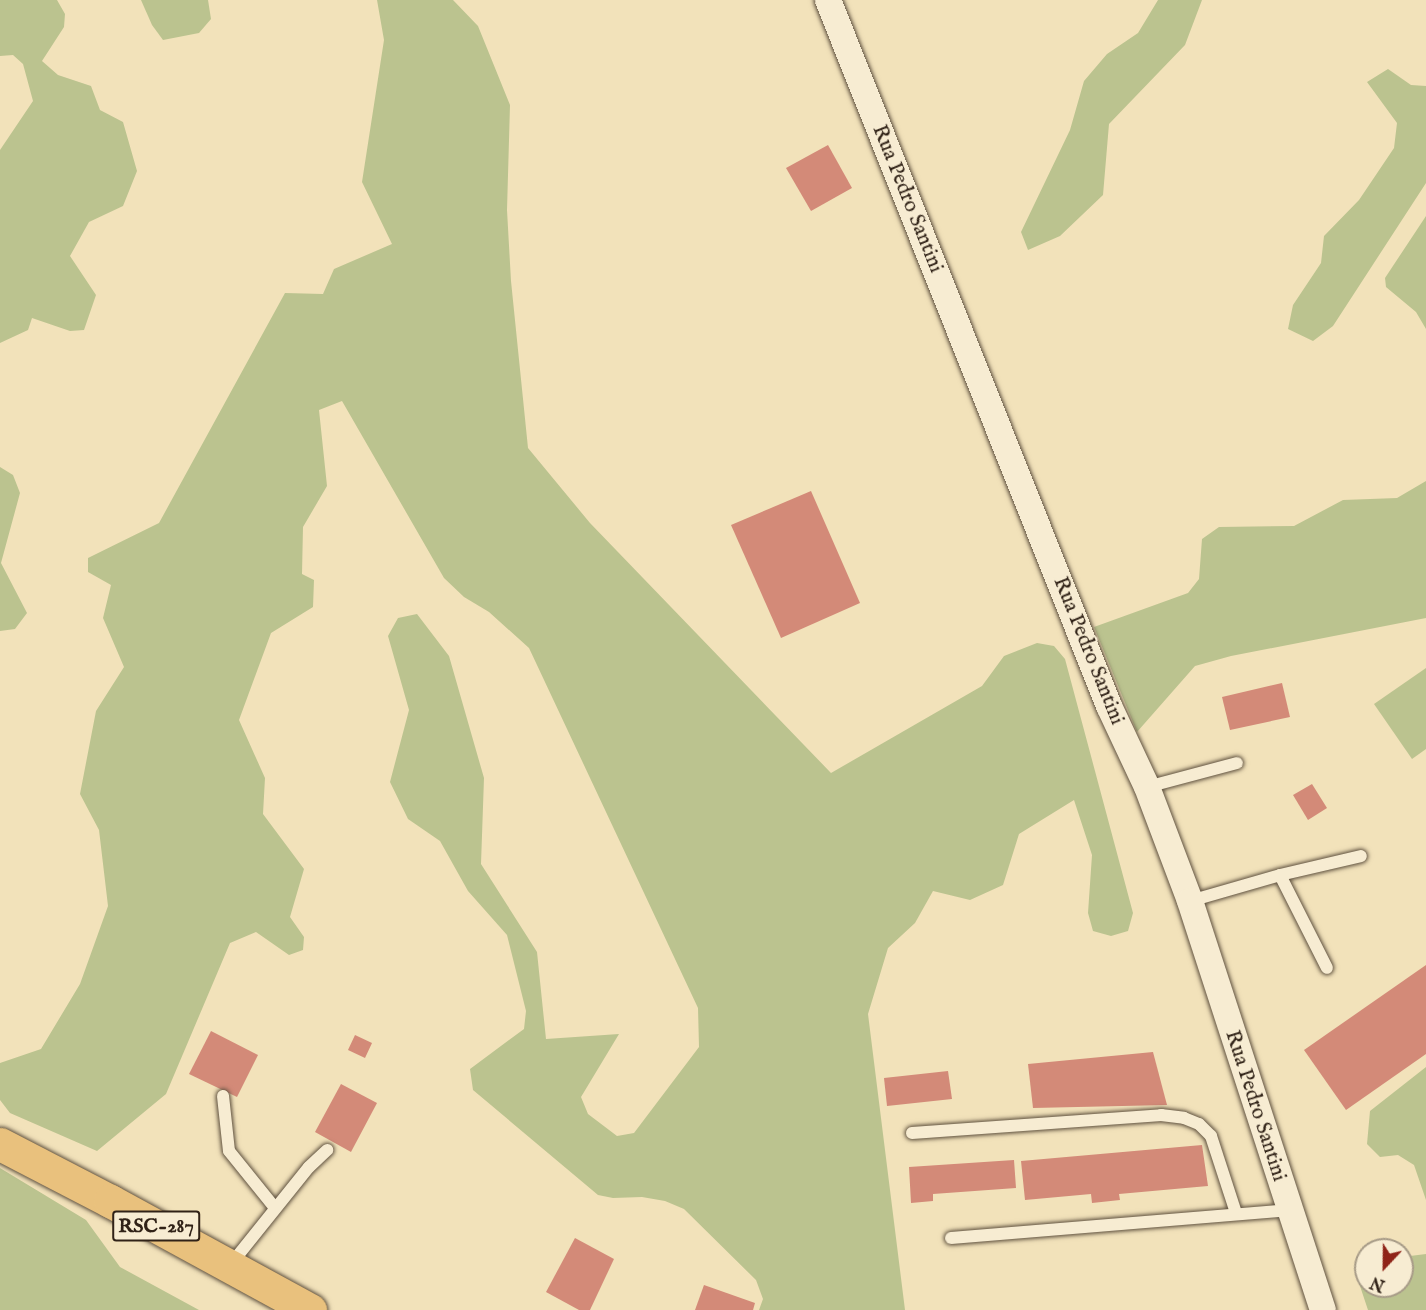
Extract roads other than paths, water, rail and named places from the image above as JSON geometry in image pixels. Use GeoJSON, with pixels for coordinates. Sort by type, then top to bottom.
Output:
{"type":"FeatureCollection","features":[{"type":"Feature","properties":{"kind":"highway","name":"RSC-287"},"geometry":{"type":"LineString","coordinates":[[0,1144],[310,1310]]}},
{"type":"Feature","properties":{"kind":"street","name":"Rua Pedro Santini"},"geometry":{"type":"LineString","coordinates":[[828,0],[1109,706],[1147,788],[1190,901],[1288,1210],[1323,1310]]}},
{"type":"Feature","properties":{"kind":"lane"},"geometry":{"type":"LineString","coordinates":[[1147,788],[1237,763]]}},
{"type":"Feature","properties":{"kind":"lane"},"geometry":{"type":"LineString","coordinates":[[1190,901],[1280,875],[1361,856]]}},
{"type":"Feature","properties":{"kind":"lane"},"geometry":{"type":"LineString","coordinates":[[1280,875],[1327,968]]}},
{"type":"Feature","properties":{"kind":"lane"},"geometry":{"type":"LineString","coordinates":[[223,1096],[229,1151],[275,1208]]}},
{"type":"Feature","properties":{"kind":"lane"},"geometry":{"type":"LineString","coordinates":[[912,1133],[1161,1115],[1184,1118],[1199,1124],[1211,1136],[1236,1213]]}},
{"type":"Feature","properties":{"kind":"lane"},"geometry":{"type":"LineString","coordinates":[[229,1267],[309,1167],[327,1150]]}},
{"type":"Feature","properties":{"kind":"lane"},"geometry":{"type":"LineString","coordinates":[[951,1238],[1288,1210]]}}]}
